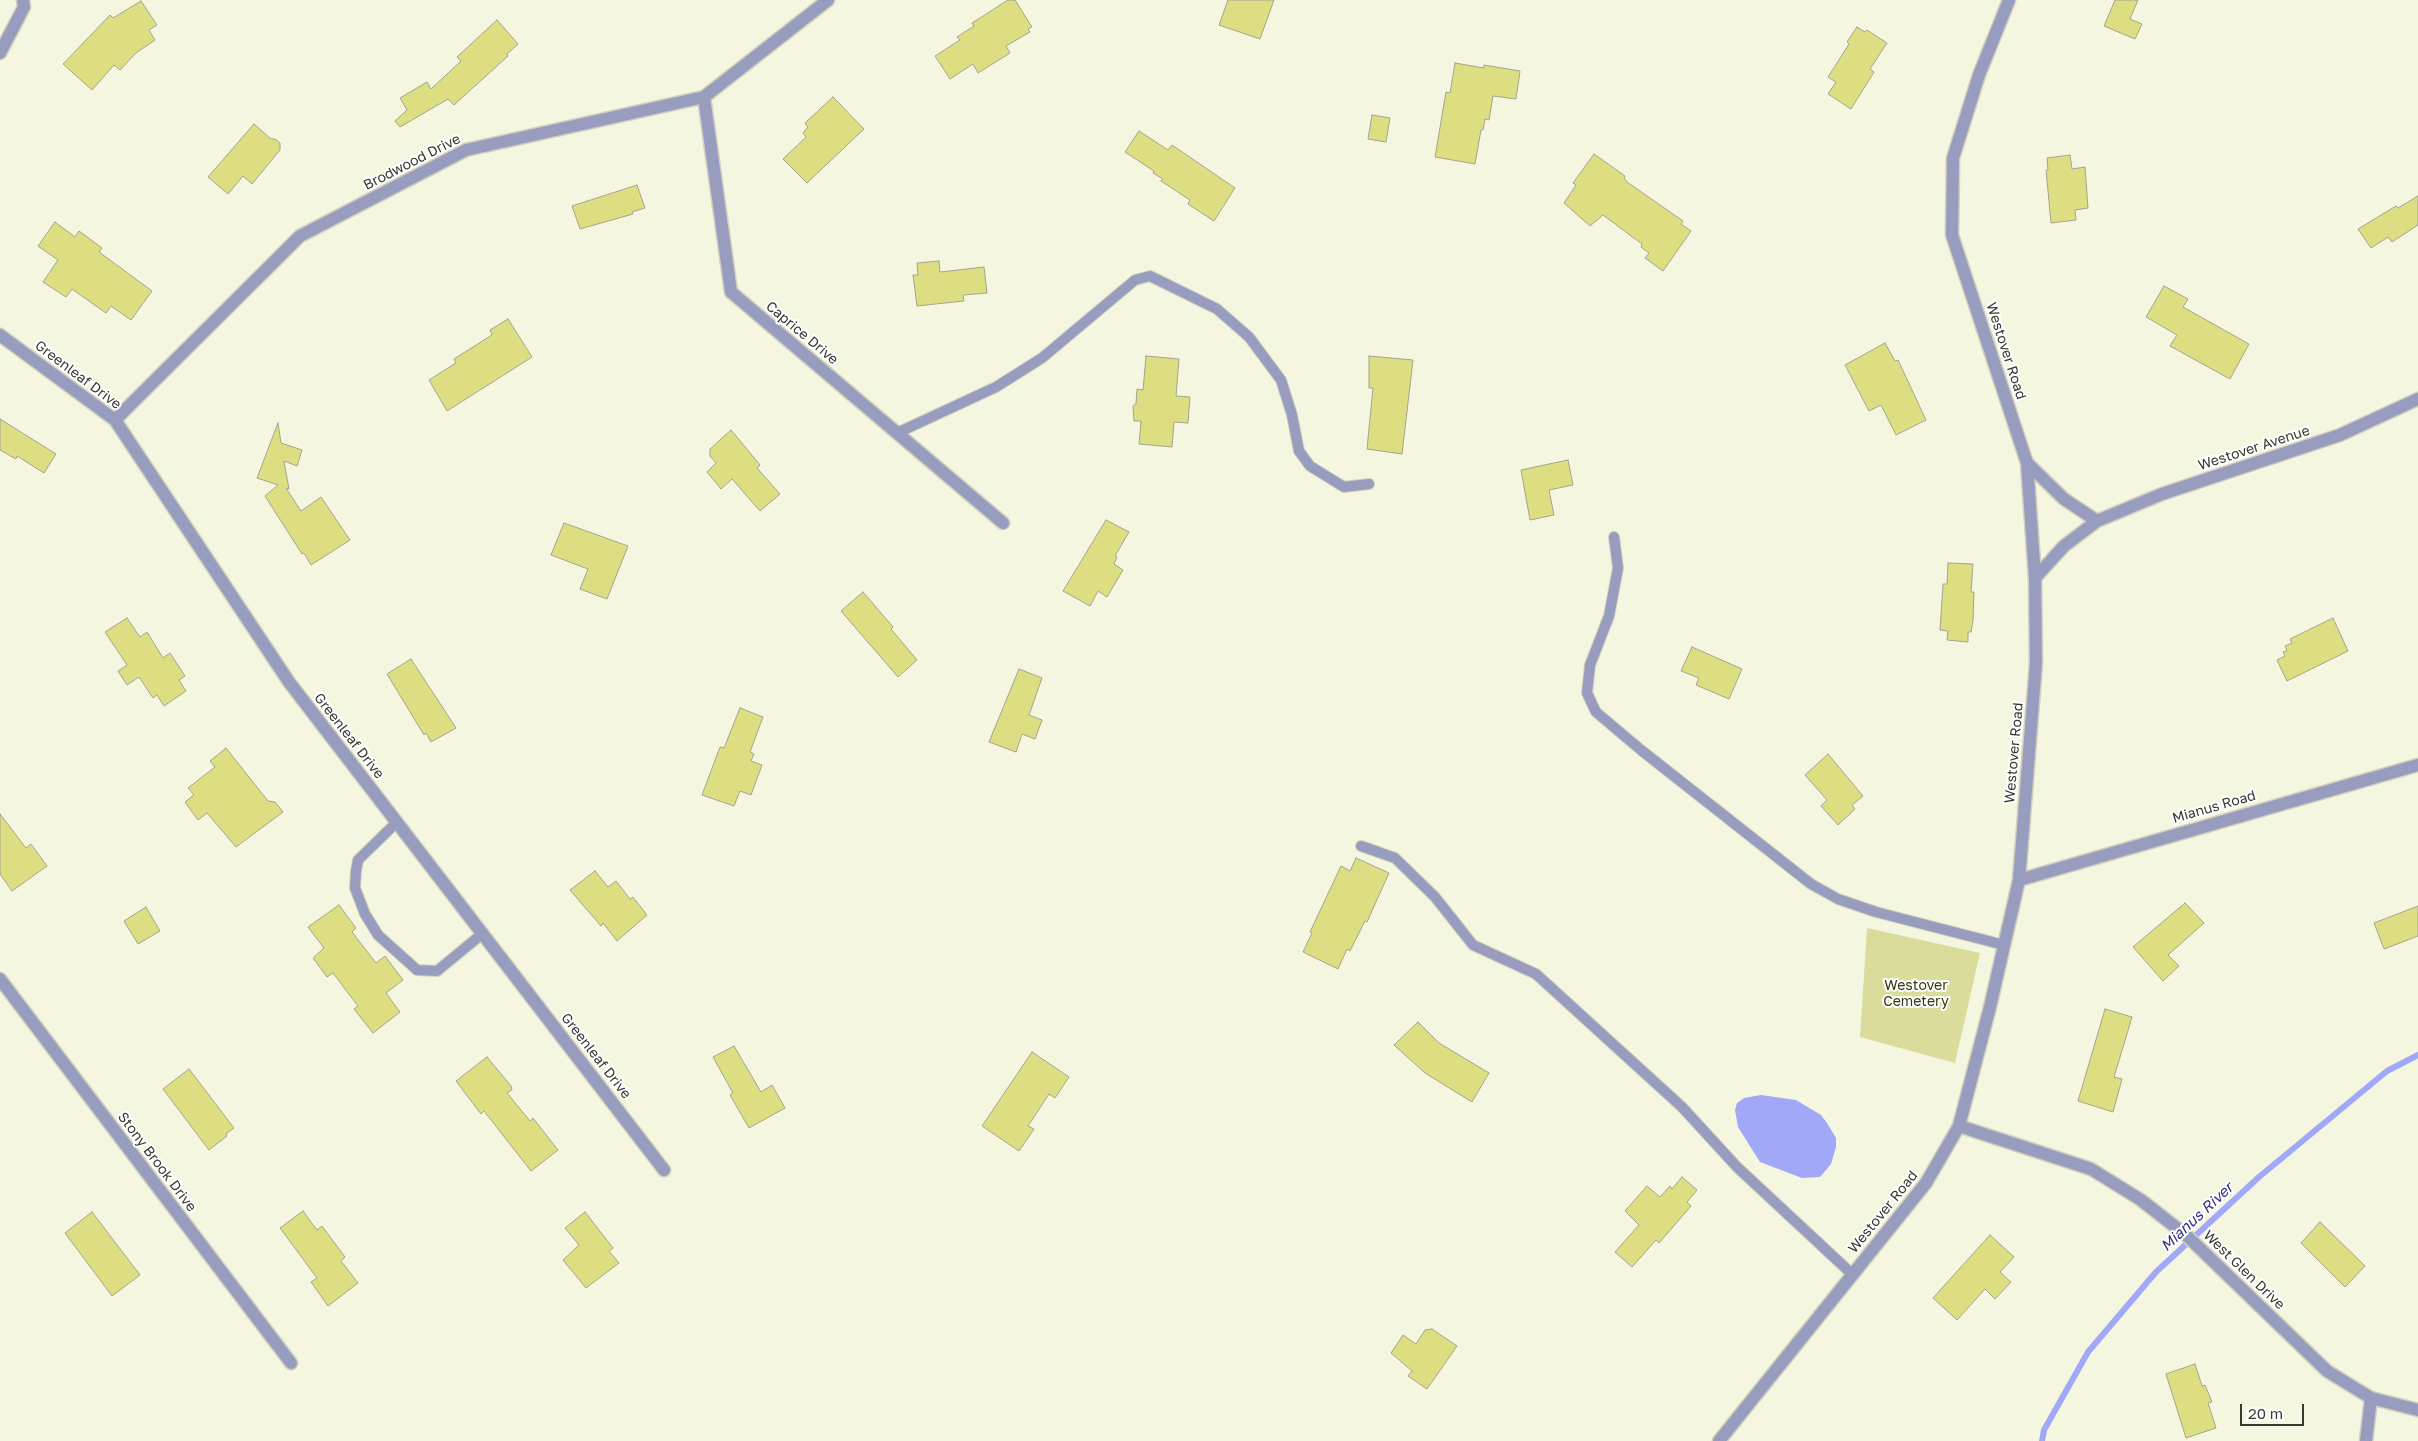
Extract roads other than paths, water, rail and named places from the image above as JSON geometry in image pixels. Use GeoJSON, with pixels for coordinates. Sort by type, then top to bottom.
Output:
{"type":"FeatureCollection","features":[{"type":"Feature","properties":{"kind":"street"},"geometry":{"type":"LineString","coordinates":[[0,53],[24,7],[23,0]]}},
{"type":"Feature","properties":{"kind":"street","name":"Brodwood Drive"},"geometry":{"type":"LineString","coordinates":[[114,420],[300,236],[466,150],[704,97],[828,0]]}},
{"type":"Feature","properties":{"kind":"street","name":"Westover Road"},"geometry":{"type":"LineString","coordinates":[[1719,1441],[1926,1183],[1959,1126],[2019,880],[2036,663],[2035,578],[2027,464],[1952,235],[1953,158],[1979,75],[2009,0]]}},
{"type":"Feature","properties":{"kind":"street","name":"Caprice Drive"},"geometry":{"type":"LineString","coordinates":[[704,97],[731,292],[1004,523]]}},
{"type":"Feature","properties":{"kind":"street","name":"Greenleaf Drive"},"geometry":{"type":"LineString","coordinates":[[0,335],[114,420],[176,510],[289,682],[664,1170]]}},
{"type":"Feature","properties":{"kind":"street","name":"Westover Avenue"},"geometry":{"type":"LineString","coordinates":[[2035,578],[2064,546],[2097,522],[2162,494],[2340,435],[2418,399]]}},
{"type":"Feature","properties":{"kind":"street"},"geometry":{"type":"LineString","coordinates":[[2027,464],[2064,499],[2097,522]]}},
{"type":"Feature","properties":{"kind":"street","name":"Mianus Road"},"geometry":{"type":"LineString","coordinates":[[2019,880],[2294,799],[2418,765]]}},
{"type":"Feature","properties":{"kind":"street","name":"Stony Brook Drive"},"geometry":{"type":"LineString","coordinates":[[0,979],[291,1363]]}},
{"type":"Feature","properties":{"kind":"street","name":"West Glen Drive"},"geometry":{"type":"LineString","coordinates":[[1959,1126],[2091,1170],[2169,1220],[2327,1371],[2371,1398],[2418,1410]]}},
{"type":"Feature","properties":{"kind":"street"},"geometry":{"type":"LineString","coordinates":[[2366,1441],[2371,1398]]}},
{"type":"Feature","properties":{"kind":"lane"},"geometry":{"type":"LineString","coordinates":[[897,433],[996,388],[1042,358],[1134,280],[1150,276],[1218,309],[1249,337],[1281,380],[1292,414],[1299,451],[1310,466],[1344,487],[1370,484]]}},
{"type":"Feature","properties":{"kind":"lane"},"geometry":{"type":"LineString","coordinates":[[1614,537],[1618,568],[1609,616],[1590,665],[1587,693],[1596,712],[1641,750],[1811,884],[1838,899],[1876,912],[2004,945]]}},
{"type":"Feature","properties":{"kind":"lane"},"geometry":{"type":"LineString","coordinates":[[397,822],[358,860],[356,871],[355,888],[365,914],[378,935],[417,970],[437,971],[482,934]]}},
{"type":"Feature","properties":{"kind":"lane"},"geometry":{"type":"LineString","coordinates":[[1361,846],[1395,858],[1435,898],[1473,945],[1536,974],[1682,1107],[1737,1167],[1852,1274]]}},
{"type":"Feature","properties":{"kind":"water"},"geometry":{"type":"Polygon","coordinates":[[[1761,1095],[1796,1100],[1821,1115],[1827,1123],[1836,1138],[1836,1147],[1831,1164],[1820,1177],[1802,1178],[1760,1162],[1738,1127],[1735,1110],[1737,1103],[1744,1098],[1761,1095]]]}},
{"type":"Feature","properties":{"kind":"waterway","name":"Mianus River"},"geometry":{"type":"LineString","coordinates":[[2042,1441],[2044,1430],[2088,1352],[2156,1272],[2259,1177],[2387,1071],[2418,1055]]}},
{"type":"Feature","properties":{"kind":"park label","name":"Westover Cemetery"},"geometry":{"type":"Point","coordinates":[1916,994]}}]}
